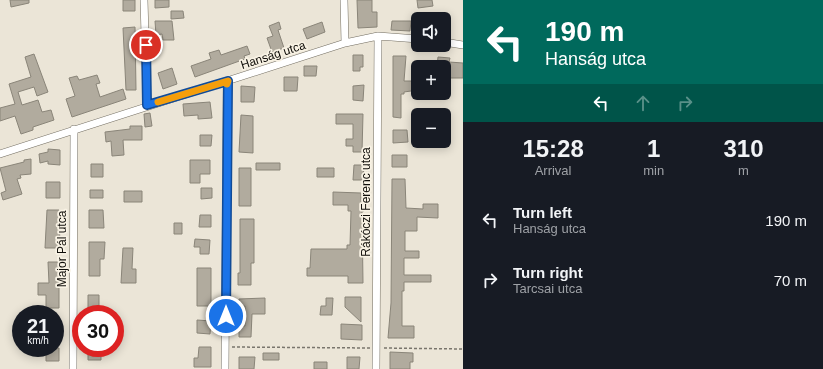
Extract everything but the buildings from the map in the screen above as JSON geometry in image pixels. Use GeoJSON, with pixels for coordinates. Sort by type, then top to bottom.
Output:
{"type":"FeatureCollection","features":[{"type":"Feature","properties":{"kind":"street"},"geometry":{"type":"LineString","coordinates":[[144,0],[147,105]]}},
{"type":"Feature","properties":{"kind":"street"},"geometry":{"type":"LineString","coordinates":[[344,0],[345,44]]}},
{"type":"Feature","properties":{"kind":"street","name":"Hanság utca"},"geometry":{"type":"LineString","coordinates":[[0,154],[147,105],[345,44],[378,36],[411,38]]}},
{"type":"Feature","properties":{"kind":"street","name":"Rákóczi Ferenc utca"},"geometry":{"type":"LineString","coordinates":[[376,369],[378,36]]}},
{"type":"Feature","properties":{"kind":"street"},"geometry":{"type":"LineString","coordinates":[[451,43],[463,45]]}},
{"type":"Feature","properties":{"kind":"street"},"geometry":{"type":"LineString","coordinates":[[226,369],[228,81]]}},
{"type":"Feature","properties":{"kind":"street","name":"Major Pál utca"},"geometry":{"type":"LineString","coordinates":[[73,369],[74,129]]}},
{"type":"Feature","properties":{"kind":"path"},"geometry":{"type":"LineString","coordinates":[[226,347],[463,349]]}},
{"type":"Feature","properties":{"kind":"slow traffic"},"geometry":{"type":"LineString","coordinates":[[158,102],[228,81],[227,84]]}},
{"type":"Feature","properties":{"kind":"route"},"geometry":{"type":"LineString","coordinates":[[146,45],[147,105],[228,81],[226,316]]}}]}
